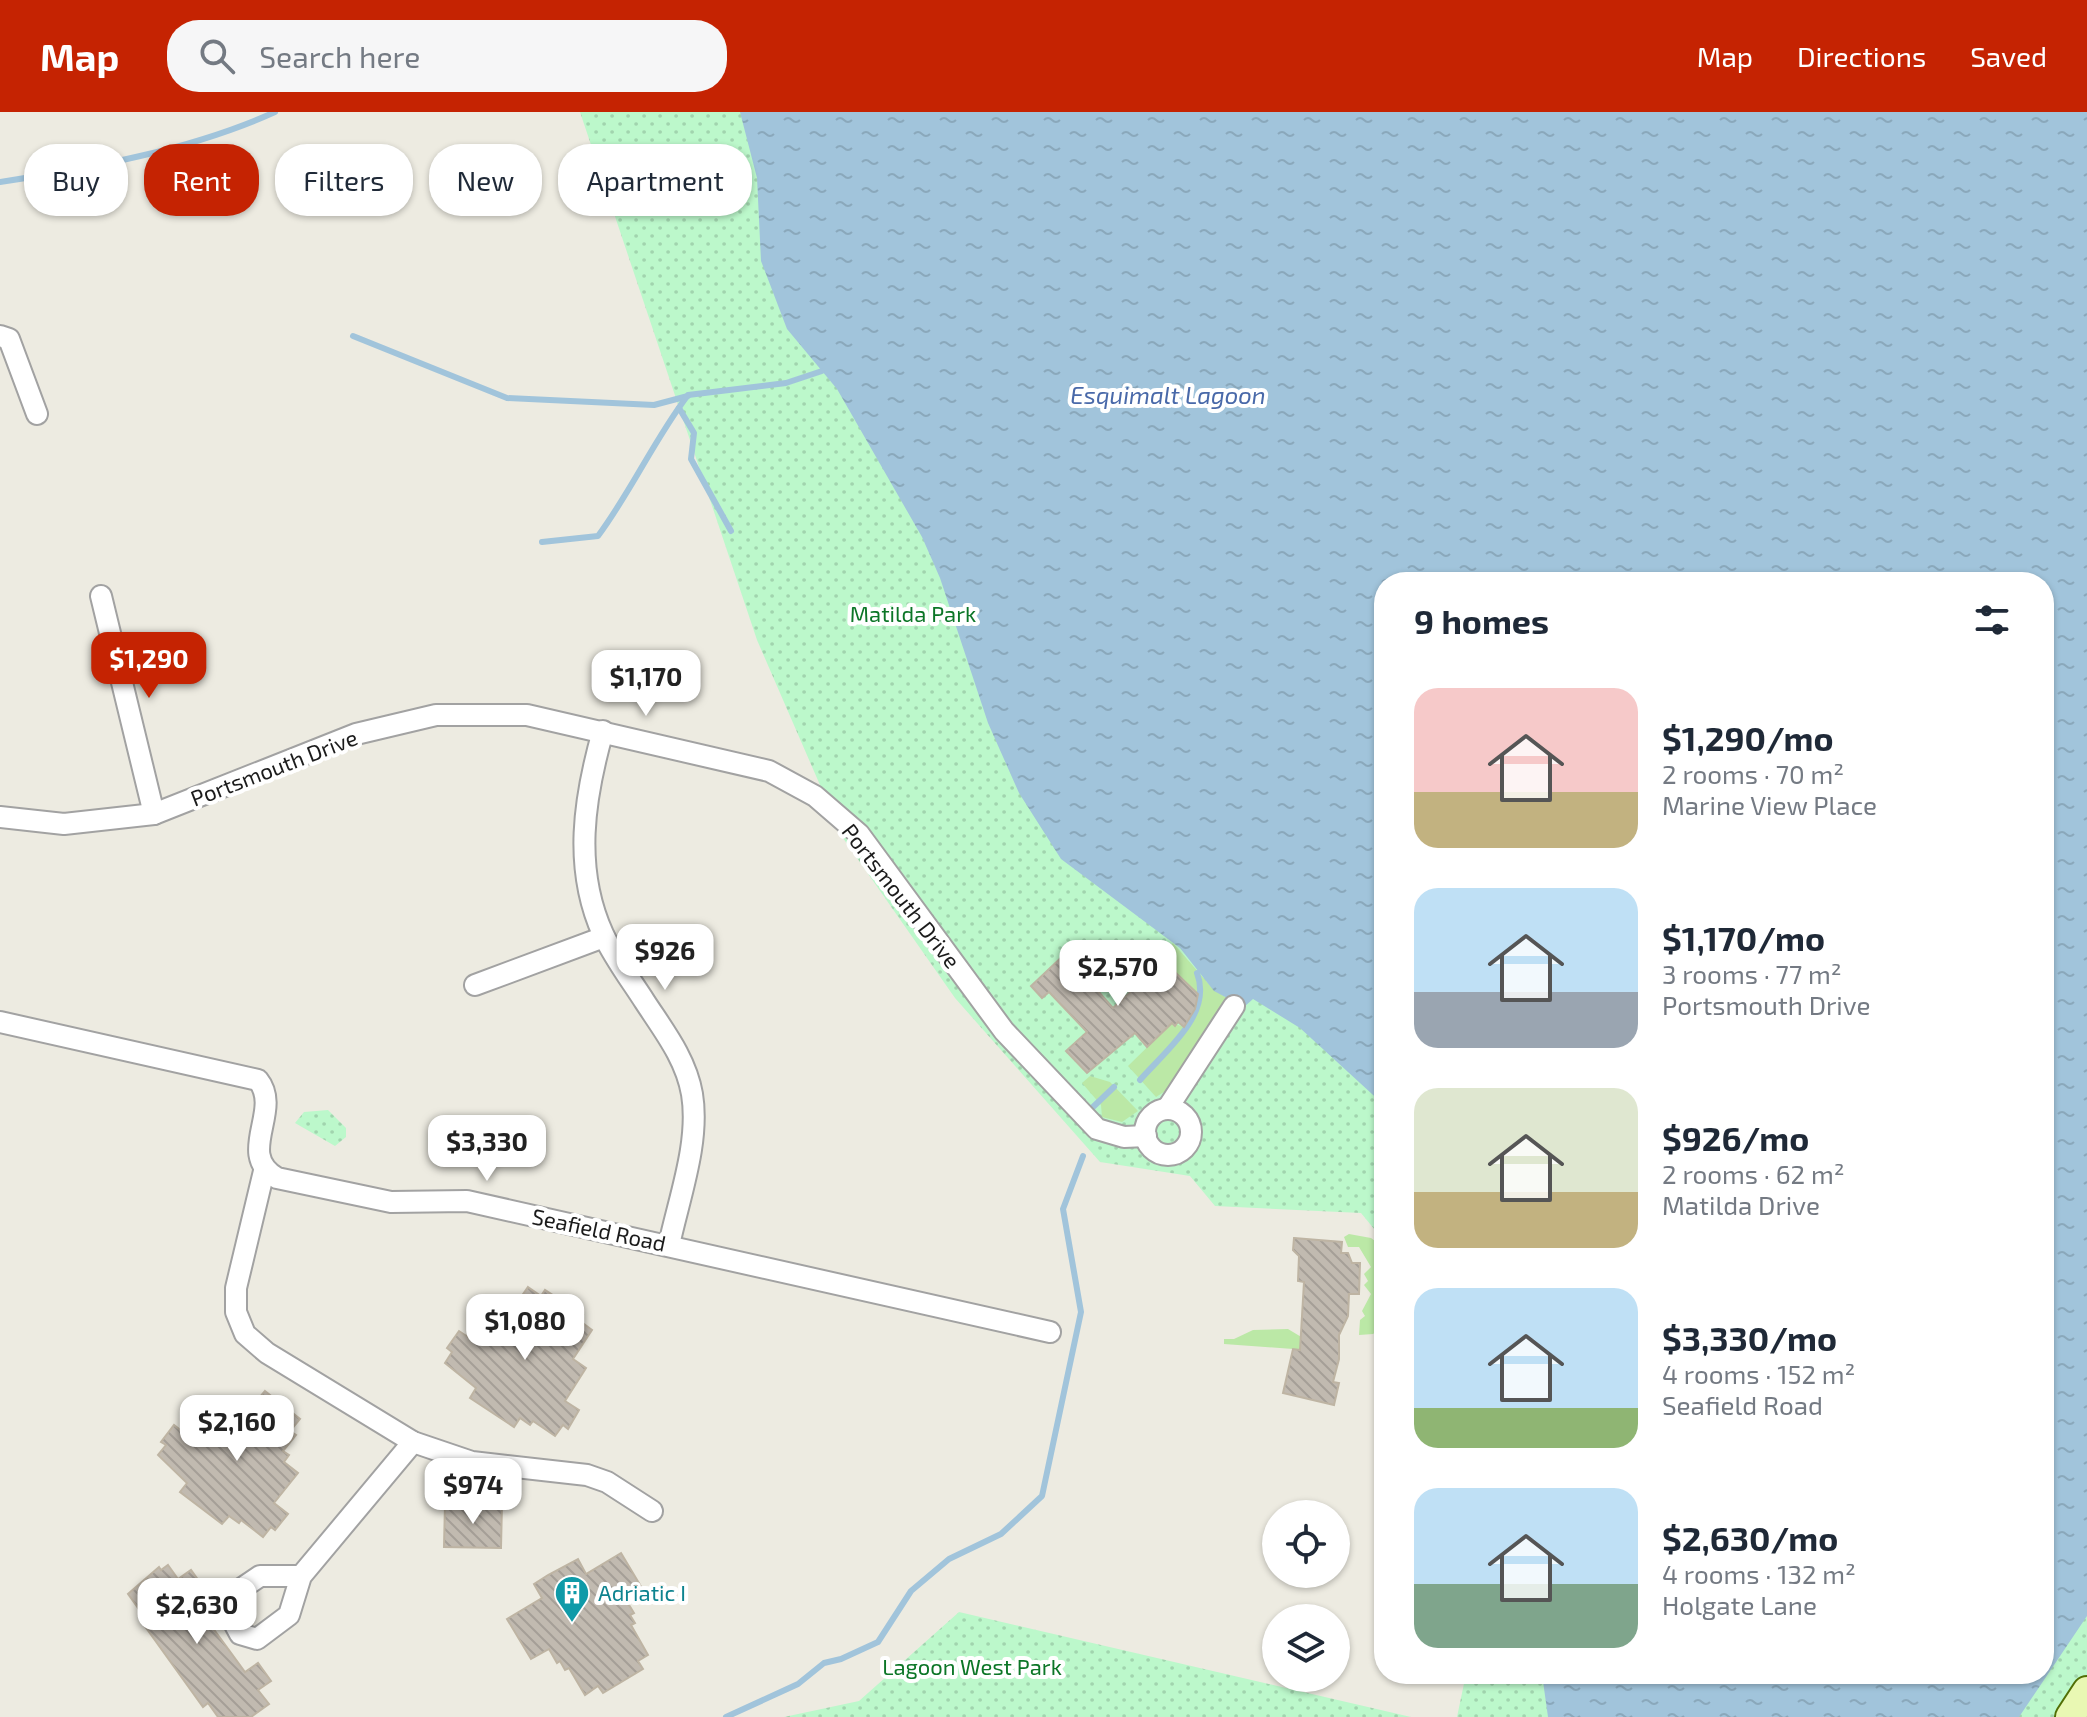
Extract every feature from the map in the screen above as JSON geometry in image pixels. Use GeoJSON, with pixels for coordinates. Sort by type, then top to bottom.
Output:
{"type":"FeatureCollection","features":[{"type":"Feature","properties":{"kind":"street"},"geometry":{"type":"LineString","coordinates":[[0,336],[9,339],[37,414]]}},
{"type":"Feature","properties":{"kind":"street"},"geometry":{"type":"LineString","coordinates":[[101,596],[154,814]]}},
{"type":"Feature","properties":{"kind":"street","name":"Portsmouth Drive"},"geometry":{"type":"LineString","coordinates":[[0,817],[64,824],[154,814],[356,734],[436,715],[527,715],[769,771],[815,796],[859,834],[1004,1031],[1097,1129],[1124,1137],[1146,1136]]}},
{"type":"Feature","properties":{"kind":"street"},"geometry":{"type":"LineString","coordinates":[[603,731],[589,779],[583,837],[591,902],[604,937],[683,1061],[692,1096],[691,1142],[669,1245]]}},
{"type":"Feature","properties":{"kind":"street"},"geometry":{"type":"LineString","coordinates":[[475,985],[604,937]]}},
{"type":"Feature","properties":{"kind":"street"},"geometry":{"type":"LineString","coordinates":[[1167,1109],[1179,1112],[1188,1120],[1191,1132],[1184,1148],[1174,1154],[1162,1153],[1152,1147],[1146,1136],[1150,1118],[1167,1109],[1234,1006]]}},
{"type":"Feature","properties":{"kind":"street"},"geometry":{"type":"LineString","coordinates":[[0,1022],[258,1080],[266,1091],[257,1151],[264,1171],[236,1288],[236,1312],[245,1334],[267,1353],[413,1442],[472,1462],[587,1475],[607,1482],[652,1511]]}},
{"type":"Feature","properties":{"kind":"street","name":"Seafield Road"},"geometry":{"type":"LineString","coordinates":[[264,1171],[277,1178],[366,1199],[467,1201],[1050,1332]]}},
{"type":"Feature","properties":{"kind":"street"},"geometry":{"type":"LineString","coordinates":[[301,1576],[413,1442]]}},
{"type":"Feature","properties":{"kind":"street"},"geometry":{"type":"LineString","coordinates":[[2070,1717],[2087,1691]]}},
{"type":"Feature","properties":{"kind":"green space","name":"Esquimalt Lagoon"},"geometry":{"type":"Polygon","coordinates":[[[580,112],[2087,112],[2087,1717],[1457,1717],[1464,1684],[2054,1684],[2054,572],[1374,572],[1374,1229],[1361,1213],[1215,1206],[1190,1176],[1100,1162],[955,998],[843,838],[757,640],[615,216],[752,216],[752,144],[591,144],[580,112]]]}},
{"type":"Feature","properties":{"kind":"green space"},"geometry":{"type":"Polygon","coordinates":[[[1173,943],[1214,990],[1227,998],[1170,1088],[1156,1097],[1128,1066],[1172,1023],[1184,1027],[1198,994],[1159,957],[1173,943]]]}},
{"type":"Feature","properties":{"kind":"green space"},"geometry":{"type":"Polygon","coordinates":[[[1090,1076],[1110,1082],[1138,1111],[1122,1122],[1102,1117],[1101,1105],[1082,1083],[1090,1076]]]}},
{"type":"Feature","properties":{"kind":"green space"},"geometry":{"type":"Polygon","coordinates":[[[328,1110],[346,1128],[346,1137],[335,1146],[295,1123],[304,1112],[328,1110]]]}},
{"type":"Feature","properties":{"kind":"green space"},"geometry":{"type":"Polygon","coordinates":[[[1349,1234],[1374,1240],[1373,1334],[1359,1335],[1360,1320],[1365,1316],[1362,1311],[1371,1294],[1364,1285],[1368,1281],[1364,1274],[1371,1267],[1359,1247],[1348,1247],[1344,1237],[1349,1234]]]}},
{"type":"Feature","properties":{"kind":"green space"},"geometry":{"type":"Polygon","coordinates":[[[1288,1329],[1303,1338],[1306,1350],[1224,1344],[1224,1339],[1234,1339],[1253,1330],[1288,1329]]]}},
{"type":"Feature","properties":{"kind":"green space","name":"Lagoon West Park"},"geometry":{"type":"Polygon","coordinates":[[[959,1612],[1262,1682],[1262,1692],[1303,1692],[1411,1717],[784,1717],[859,1701],[959,1612]]]}},
{"type":"Feature","properties":{"kind":"water","name":"Esquimalt Lagoon"},"geometry":{"type":"Polygon","coordinates":[[[740,112],[2087,112],[2087,1616],[2054,1665],[2054,572],[1374,572],[1374,1096],[1300,1028],[1253,999],[1244,1007],[1214,991],[1180,948],[1061,859],[1019,793],[988,723],[940,578],[922,537],[837,389],[787,329],[761,261],[757,178],[752,144],[748,144],[740,112]]]}},
{"type":"Feature","properties":{"kind":"water","name":"Esquimalt Lagoon"},"geometry":{"type":"Polygon","coordinates":[[[1543,1684],[2041,1684],[2019,1717],[1548,1717],[1543,1684]]]}},
{"type":"Feature","properties":{"kind":"building"},"geometry":{"type":"Polygon","coordinates":[[[1065,954],[1113,1008],[1138,985],[1135,981],[1159,957],[1198,994],[1195,1009],[1184,1027],[1178,1022],[1175,1026],[1172,1023],[1147,1047],[1135,1033],[1087,1073],[1066,1051],[1087,1032],[1049,992],[1042,998],[1031,986],[1065,954]]]}},
{"type":"Feature","properties":{"kind":"building"},"geometry":{"type":"Polygon","coordinates":[[[1294,1238],[1342,1242],[1341,1253],[1348,1253],[1352,1263],[1360,1263],[1359,1294],[1349,1294],[1348,1316],[1339,1335],[1339,1359],[1333,1382],[1339,1383],[1334,1405],[1283,1393],[1293,1349],[1300,1350],[1304,1282],[1298,1281],[1299,1256],[1293,1250],[1294,1238]]]}},
{"type":"Feature","properties":{"kind":"building"},"geometry":{"type":"Polygon","coordinates":[[[528,1287],[541,1296],[545,1290],[583,1315],[580,1321],[592,1330],[573,1359],[586,1368],[565,1401],[579,1410],[568,1429],[563,1425],[555,1436],[533,1421],[530,1425],[520,1418],[514,1427],[470,1398],[476,1388],[445,1363],[452,1352],[447,1348],[459,1331],[474,1341],[496,1308],[508,1316],[528,1287]]]}},
{"type":"Feature","properties":{"kind":"building"},"geometry":{"type":"Polygon","coordinates":[[[265,1391],[300,1419],[290,1431],[296,1435],[283,1451],[289,1455],[284,1462],[298,1473],[274,1503],[288,1514],[275,1530],[271,1527],[263,1537],[241,1520],[239,1523],[229,1516],[222,1524],[180,1492],[187,1483],[158,1455],[166,1445],[161,1442],[174,1425],[189,1437],[212,1407],[227,1418],[232,1411],[236,1414],[249,1399],[255,1403],[265,1391]]]}},
{"type":"Feature","properties":{"kind":"building"},"geometry":{"type":"Polygon","coordinates":[[[445,1503],[502,1504],[501,1548],[444,1547],[445,1503]]]}},
{"type":"Feature","properties":{"kind":"building","name":"Adriatic I"},"geometry":{"type":"Polygon","coordinates":[[[621,1553],[643,1590],[626,1600],[634,1613],[630,1615],[635,1623],[631,1625],[648,1655],[638,1661],[643,1669],[603,1693],[598,1686],[585,1695],[569,1668],[565,1670],[560,1661],[557,1663],[549,1649],[531,1659],[507,1619],[542,1598],[534,1584],[548,1575],[578,1559],[586,1574],[621,1553]]]}},
{"type":"Feature","properties":{"kind":"building"},"geometry":{"type":"Polygon","coordinates":[[[168,1565],[178,1579],[191,1570],[204,1588],[191,1598],[245,1672],[258,1663],[271,1681],[258,1690],[269,1704],[251,1717],[218,1717],[208,1703],[203,1707],[144,1625],[148,1622],[128,1594],[159,1567],[161,1570],[168,1565]]]}},
{"type":"Feature","properties":{"kind":"waterway"},"geometry":{"type":"LineString","coordinates":[[0,182],[105,164],[175,147],[275,112]]}},
{"type":"Feature","properties":{"kind":"waterway"},"geometry":{"type":"LineString","coordinates":[[353,336],[507,398],[654,405],[688,396]]}},
{"type":"Feature","properties":{"kind":"waterway"},"geometry":{"type":"LineString","coordinates":[[542,542],[598,536],[688,395],[786,383],[822,371]]}},
{"type":"Feature","properties":{"kind":"waterway"},"geometry":{"type":"LineString","coordinates":[[679,408],[694,433],[691,459],[731,531]]}},
{"type":"Feature","properties":{"kind":"waterway"},"geometry":{"type":"LineString","coordinates":[[1140,1080],[1193,1018],[1200,988],[1197,973]]}},
{"type":"Feature","properties":{"kind":"waterway"},"geometry":{"type":"LineString","coordinates":[[1093,1107],[1114,1087]]}},
{"type":"Feature","properties":{"kind":"waterway"},"geometry":{"type":"LineString","coordinates":[[726,1717],[798,1684],[824,1663],[841,1659],[878,1642],[911,1591],[949,1559],[1001,1534],[1042,1496],[1081,1312],[1063,1209],[1083,1156]]}},
{"type":"Feature","properties":{"kind":"place","name":"Adriatic I"},"geometry":{"type":"Point","coordinates":[572,1624]}},
{"type":"Feature","properties":{"kind":"park label","name":"Matilda Park"},"geometry":{"type":"Point","coordinates":[913,614]}}]}
